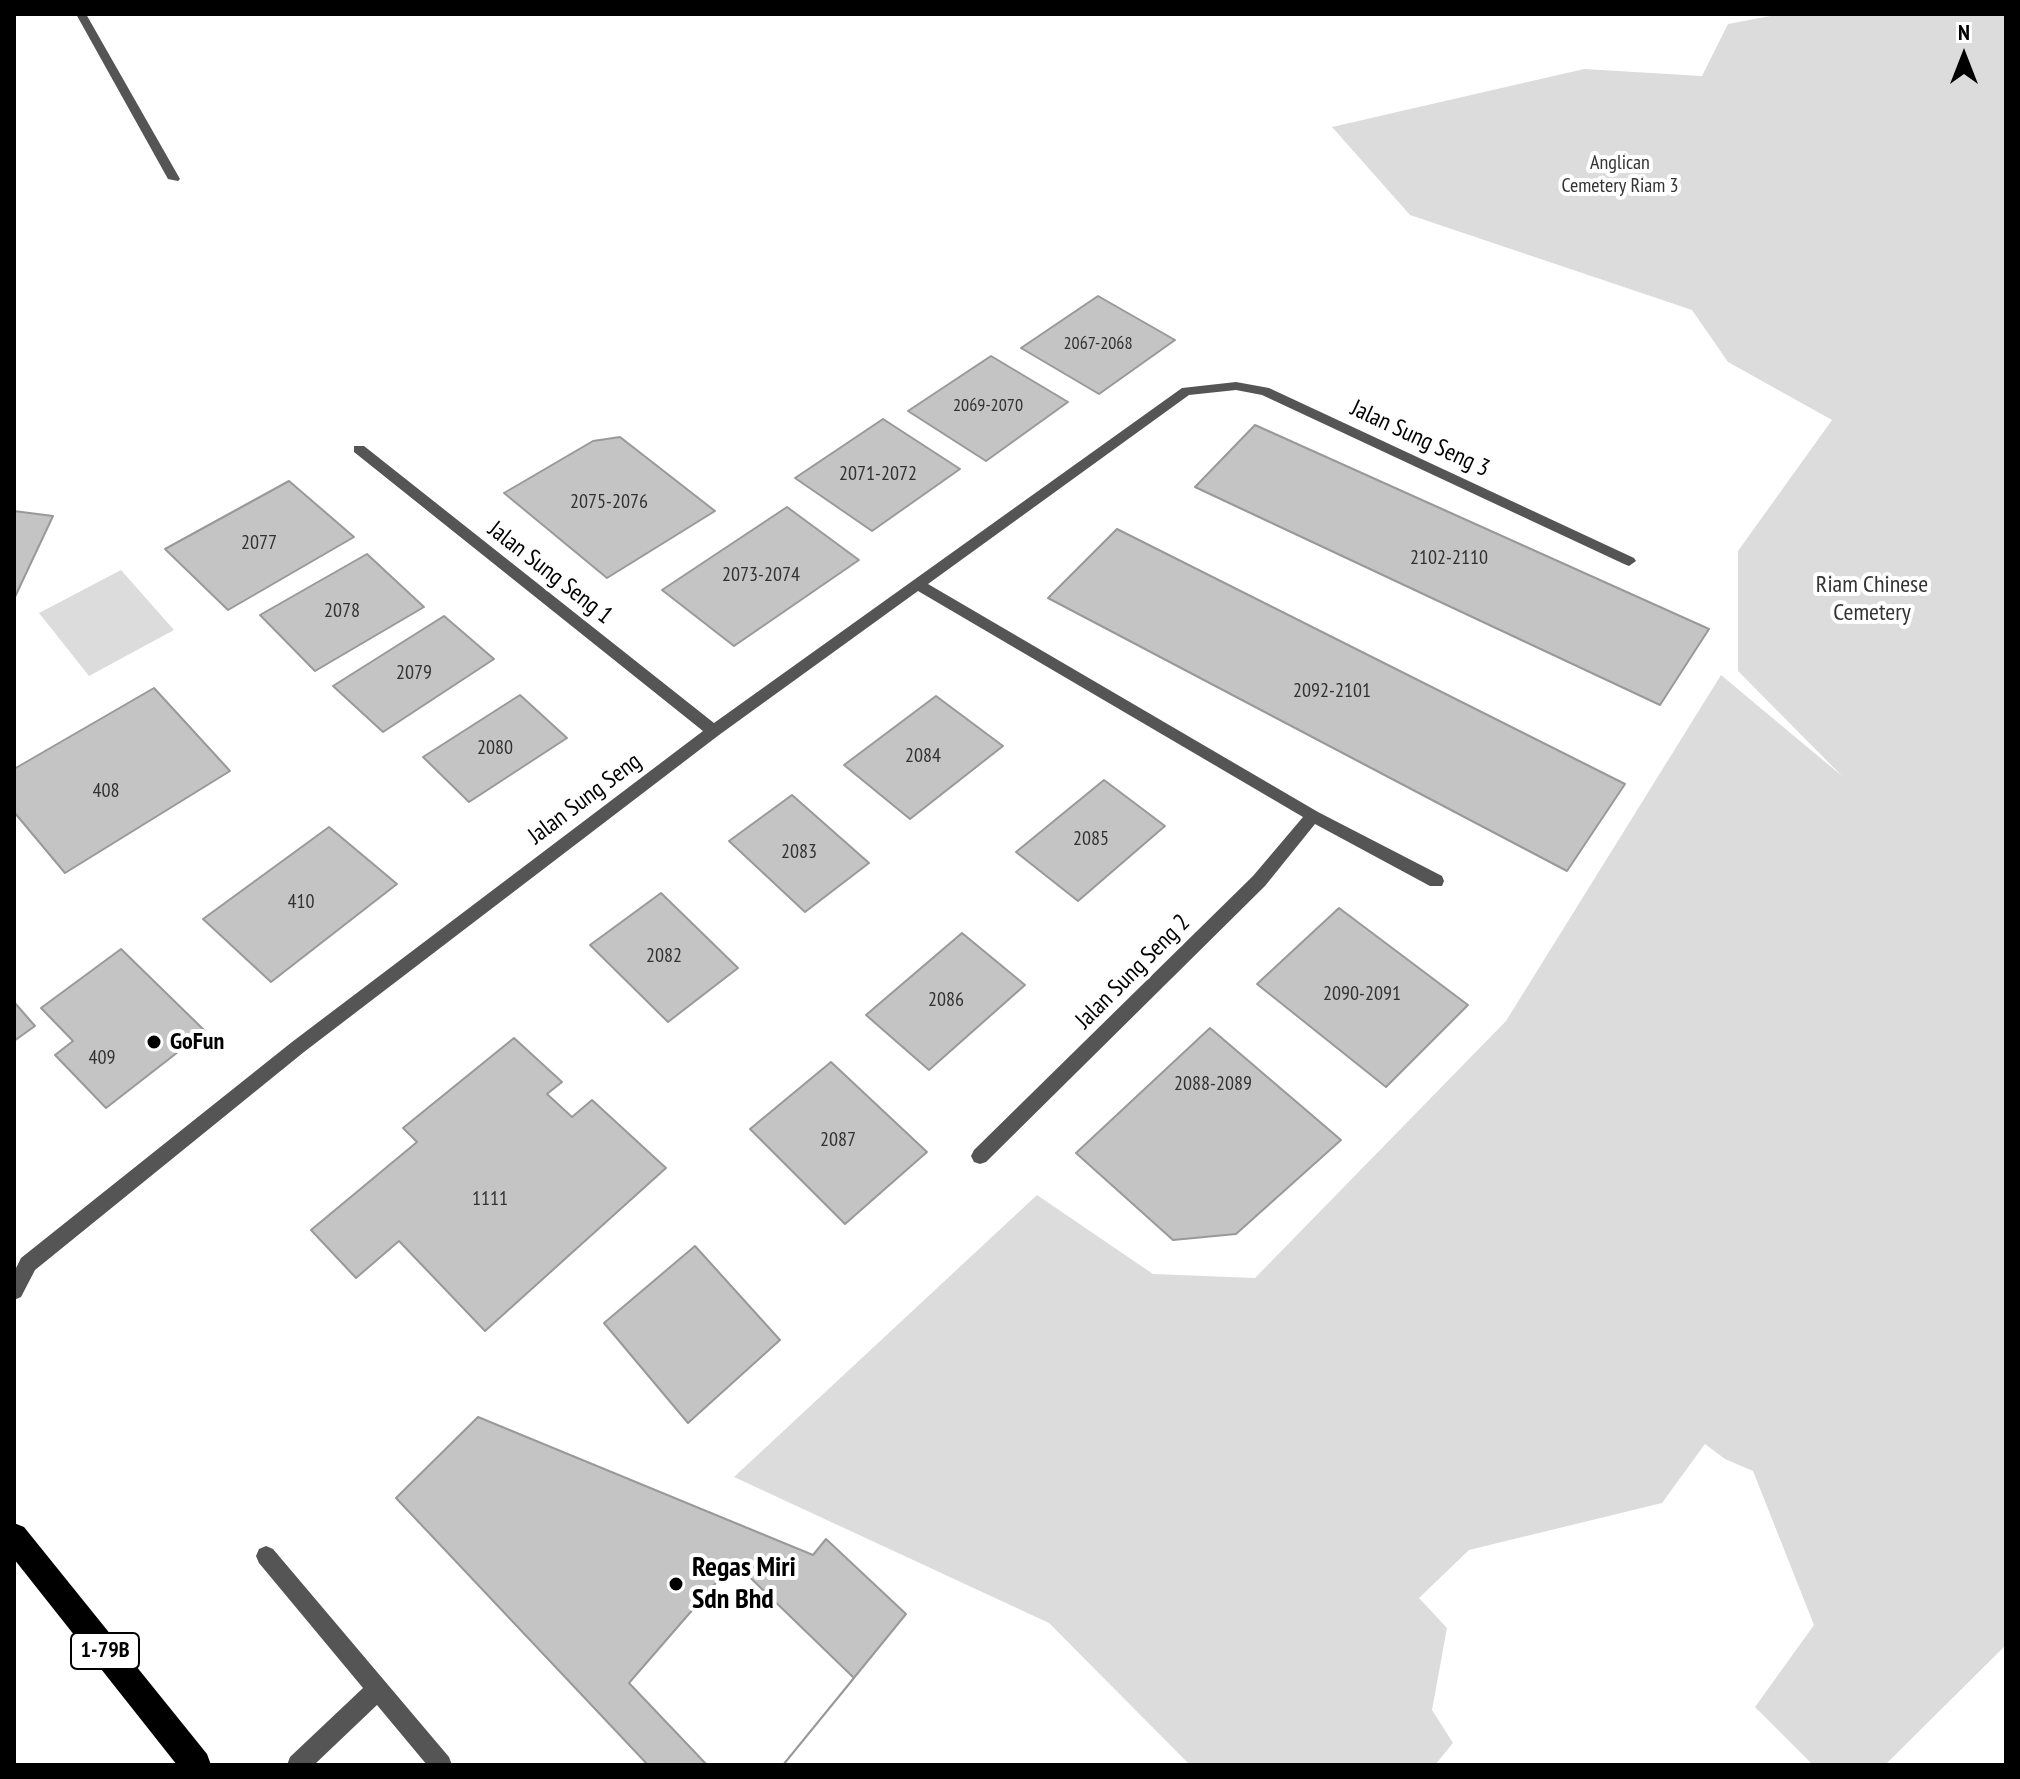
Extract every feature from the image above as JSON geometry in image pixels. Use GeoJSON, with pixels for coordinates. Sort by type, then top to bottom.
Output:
{"type":"FeatureCollection","features":[{"type":"Feature","properties":{"kind":"highway","name":"1-79B"},"geometry":{"type":"LineString","coordinates":[[14,1537],[196,1765]]}},
{"type":"Feature","properties":{"kind":"street"},"geometry":{"type":"LineString","coordinates":[[81,14],[174,179]]}},
{"type":"Feature","properties":{"kind":"street","name":"Jalan Sung Seng 3"},"geometry":{"type":"LineString","coordinates":[[1186,391],[1236,386],[1265,391],[1629,561]]}},
{"type":"Feature","properties":{"kind":"street","name":"Jalan Sung Seng"},"geometry":{"type":"LineString","coordinates":[[21,1266],[298,1047],[714,731],[1186,391]]}},
{"type":"Feature","properties":{"kind":"street","name":"Jalan Sung Seng 1"},"geometry":{"type":"LineString","coordinates":[[359,449],[714,731]]}},
{"type":"Feature","properties":{"kind":"street"},"geometry":{"type":"LineString","coordinates":[[916,583],[1313,816],[1436,881]]}},
{"type":"Feature","properties":{"kind":"street","name":"Jalan Sung Seng 2"},"geometry":{"type":"LineString","coordinates":[[980,1156],[1259,881],[1313,816]]}},
{"type":"Feature","properties":{"kind":"street"},"geometry":{"type":"LineString","coordinates":[[14,1291],[21,1266]]}},
{"type":"Feature","properties":{"kind":"street"},"geometry":{"type":"LineString","coordinates":[[266,1556],[441,1765]]}},
{"type":"Feature","properties":{"kind":"street"},"geometry":{"type":"LineString","coordinates":[[298,1765],[376,1691]]}},
{"type":"Feature","properties":{"kind":"green space"},"geometry":{"type":"Polygon","coordinates":[[[1781,14],[2006,14],[2006,1645],[1885,1765],[1813,1765],[1755,1707],[1814,1625],[1753,1471],[1725,1459],[1705,1444],[1662,1503],[1469,1550],[1419,1598],[1447,1628],[1432,1710],[1453,1743],[1435,1765],[1190,1765],[1049,1623],[734,1477],[1037,1195],[1153,1274],[1255,1278],[1506,1021],[1721,675],[1842,776],[1738,671],[1738,551],[1832,420],[1728,362],[1692,310],[1410,215],[1332,127],[1584,69],[1702,76],[1728,24],[1781,14]]]}},
{"type":"Feature","properties":{"kind":"green space"},"geometry":{"type":"Polygon","coordinates":[[[121,570],[174,630],[89,676],[39,613],[121,570]]]}},
{"type":"Feature","properties":{"kind":"building"},"geometry":{"type":"Polygon","coordinates":[[[1098,296],[1175,340],[1099,394],[1021,348],[1098,296]]]}},
{"type":"Feature","properties":{"kind":"building"},"geometry":{"type":"Polygon","coordinates":[[[991,356],[1068,402],[986,461],[908,411],[991,356]]]}},
{"type":"Feature","properties":{"kind":"building"},"geometry":{"type":"Polygon","coordinates":[[[883,419],[960,469],[872,531],[795,478],[883,419]]]}},
{"type":"Feature","properties":{"kind":"building"},"geometry":{"type":"Polygon","coordinates":[[[1255,425],[1709,629],[1660,705],[1195,487],[1255,425]]]}},
{"type":"Feature","properties":{"kind":"building"},"geometry":{"type":"Polygon","coordinates":[[[620,437],[715,511],[607,578],[504,493],[593,441],[620,437]]]}},
{"type":"Feature","properties":{"kind":"building"},"geometry":{"type":"Polygon","coordinates":[[[289,481],[354,537],[228,610],[165,549],[289,481]]]}},
{"type":"Feature","properties":{"kind":"building"},"geometry":{"type":"Polygon","coordinates":[[[787,507],[859,560],[734,646],[662,590],[787,507]]]}},
{"type":"Feature","properties":{"kind":"building"},"geometry":{"type":"Polygon","coordinates":[[[14,511],[53,516],[14,599],[14,511]]]}},
{"type":"Feature","properties":{"kind":"building"},"geometry":{"type":"Polygon","coordinates":[[[1117,529],[1625,784],[1567,871],[1048,598],[1117,529]]]}},
{"type":"Feature","properties":{"kind":"building"},"geometry":{"type":"Polygon","coordinates":[[[367,554],[424,607],[315,671],[260,615],[367,554]]]}},
{"type":"Feature","properties":{"kind":"building"},"geometry":{"type":"Polygon","coordinates":[[[444,616],[494,659],[383,732],[333,686],[444,616]]]}},
{"type":"Feature","properties":{"kind":"building"},"geometry":{"type":"Polygon","coordinates":[[[154,688],[230,771],[65,873],[14,812],[14,769],[154,688]]]}},
{"type":"Feature","properties":{"kind":"building"},"geometry":{"type":"Polygon","coordinates":[[[520,695],[567,738],[469,802],[423,757],[520,695]]]}},
{"type":"Feature","properties":{"kind":"building"},"geometry":{"type":"Polygon","coordinates":[[[936,696],[1003,746],[910,819],[844,765],[936,696]]]}},
{"type":"Feature","properties":{"kind":"building"},"geometry":{"type":"Polygon","coordinates":[[[1104,780],[1165,826],[1078,901],[1016,852],[1104,780]]]}},
{"type":"Feature","properties":{"kind":"building"},"geometry":{"type":"Polygon","coordinates":[[[792,795],[869,863],[805,912],[729,841],[792,795]]]}},
{"type":"Feature","properties":{"kind":"building"},"geometry":{"type":"Polygon","coordinates":[[[329,827],[397,884],[271,982],[203,919],[329,827]]]}},
{"type":"Feature","properties":{"kind":"building"},"geometry":{"type":"Polygon","coordinates":[[[661,893],[738,968],[668,1022],[590,945],[661,893]]]}},
{"type":"Feature","properties":{"kind":"building"},"geometry":{"type":"Polygon","coordinates":[[[1339,908],[1468,1005],[1386,1087],[1257,984],[1339,908]]]}},
{"type":"Feature","properties":{"kind":"building"},"geometry":{"type":"Polygon","coordinates":[[[962,933],[1025,985],[929,1070],[866,1015],[962,933]]]}},
{"type":"Feature","properties":{"kind":"building"},"geometry":{"type":"Polygon","coordinates":[[[121,949],[205,1031],[106,1108],[55,1055],[73,1041],[41,1008],[121,949]]]}},
{"type":"Feature","properties":{"kind":"building"},"geometry":{"type":"Polygon","coordinates":[[[14,1002],[35,1026],[14,1041],[14,1002]]]}},
{"type":"Feature","properties":{"kind":"building"},"geometry":{"type":"Polygon","coordinates":[[[1210,1028],[1341,1140],[1236,1234],[1173,1240],[1076,1153],[1210,1028]]]}},
{"type":"Feature","properties":{"kind":"building"},"geometry":{"type":"Polygon","coordinates":[[[514,1038],[562,1082],[547,1094],[572,1117],[592,1100],[666,1168],[485,1331],[399,1241],[356,1278],[311,1230],[417,1142],[403,1128],[514,1038]]]}},
{"type":"Feature","properties":{"kind":"building"},"geometry":{"type":"Polygon","coordinates":[[[831,1062],[927,1152],[845,1224],[750,1129],[831,1062]]]}},
{"type":"Feature","properties":{"kind":"building"},"geometry":{"type":"Polygon","coordinates":[[[695,1246],[780,1340],[688,1423],[604,1323],[695,1246]]]}},
{"type":"Feature","properties":{"kind":"building","name":"Regas Miri Sdn Bhd"},"geometry":{"type":"Polygon","coordinates":[[[478,1417],[813,1555],[826,1539],[906,1614],[783,1765],[648,1765],[396,1498],[478,1417]]]}},
{"type":"Feature","properties":{"kind":"building"},"geometry":{"type":"Polygon","coordinates":[[[734,1562],[854,1678],[783,1765],[707,1765],[629,1683],[734,1562]]]}},
{"type":"Feature","properties":{"kind":"place","name":"GoFun"},"geometry":{"type":"Point","coordinates":[154,1042]}},
{"type":"Feature","properties":{"kind":"place","name":"Regas Miri Sdn Bhd"},"geometry":{"type":"Point","coordinates":[676,1584]}},
{"type":"Feature","properties":{"kind":"park label","name":"Anglican Cemetery Riam 3"},"geometry":{"type":"Point","coordinates":[1620,174]}},
{"type":"Feature","properties":{"kind":"park label","name":"Riam Chinese Cemetery"},"geometry":{"type":"Point","coordinates":[1872,599]}}]}
